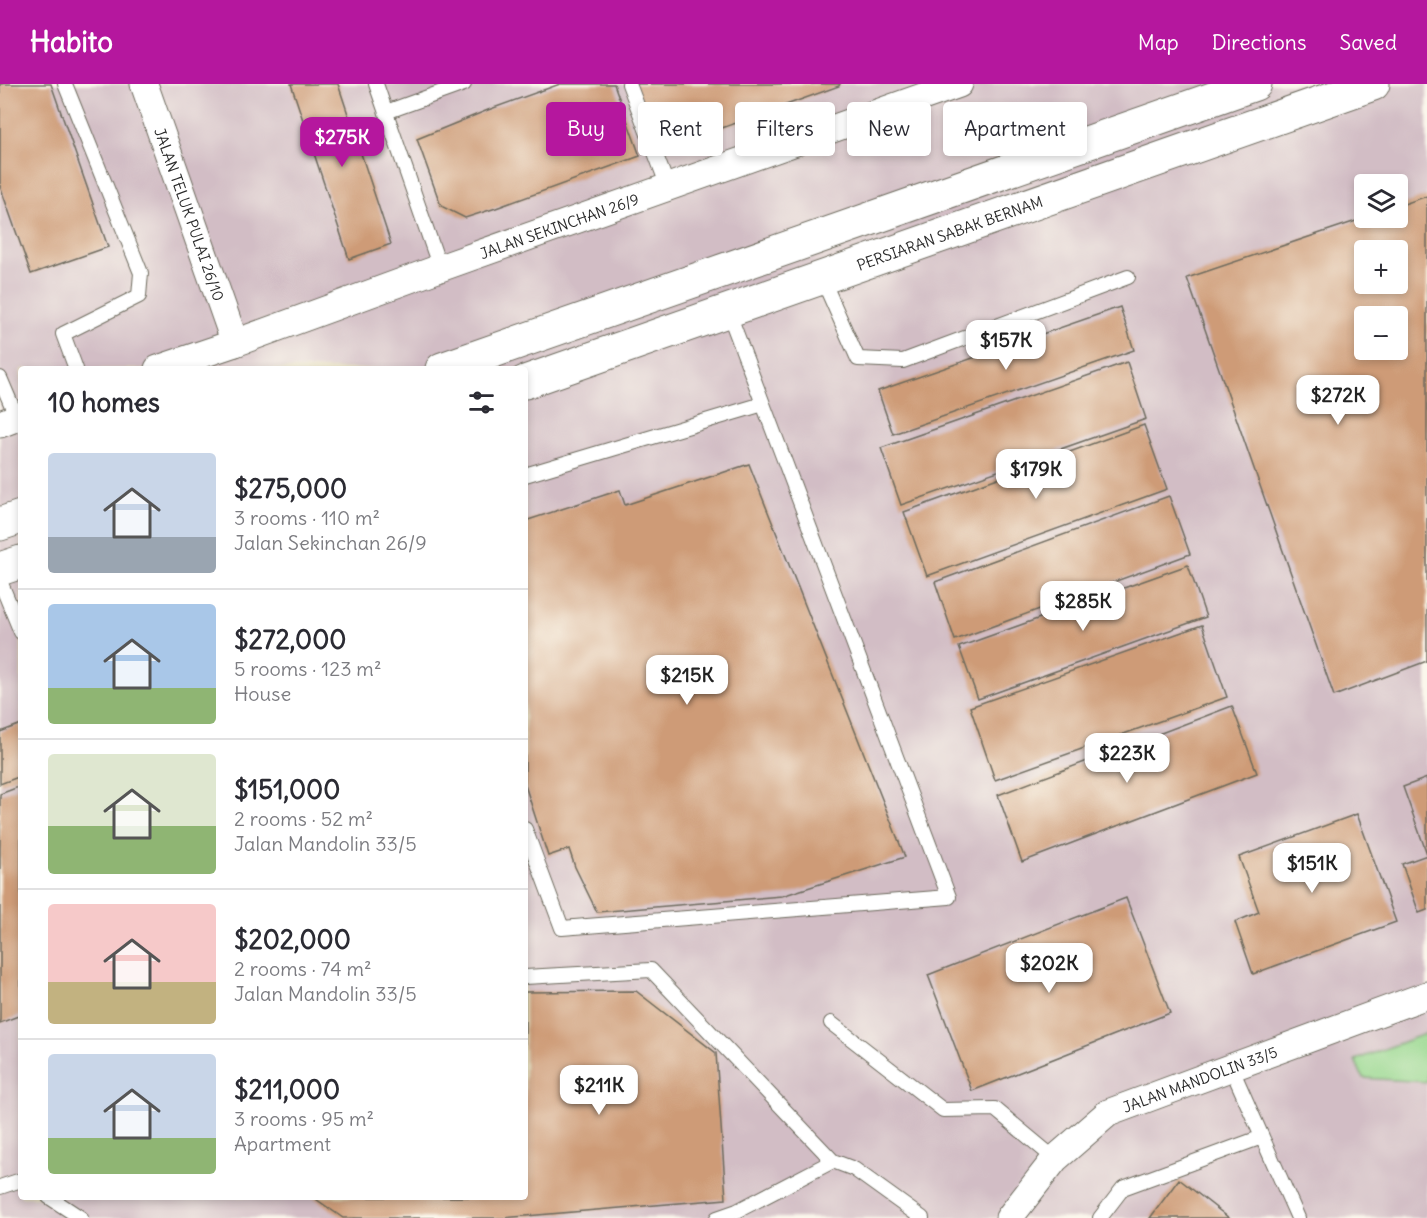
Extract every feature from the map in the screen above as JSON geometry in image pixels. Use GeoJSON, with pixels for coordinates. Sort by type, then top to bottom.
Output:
{"type":"FeatureCollection","features":[{"type":"Feature","properties":{"kind":"street","name":"JALAN TELUK PULAI 26/10"},"geometry":{"type":"LineString","coordinates":[[144,84],[235,343]]}},
{"type":"Feature","properties":{"kind":"street","name":"JALAN SEKINCHAN 26/9"},"geometry":{"type":"LineString","coordinates":[[167,366],[668,187],[904,93],[959,84]]}},
{"type":"Feature","properties":{"kind":"street"},"geometry":{"type":"LineString","coordinates":[[451,366],[1255,84]]}},
{"type":"Feature","properties":{"kind":"street","name":"PERSIARAN SABAK BERNAM"},"geometry":{"type":"LineString","coordinates":[[528,381],[1373,84]]}},
{"type":"Feature","properties":{"kind":"street"},"geometry":{"type":"LineString","coordinates":[[0,524],[18,518]]}},
{"type":"Feature","properties":{"kind":"street"},"geometry":{"type":"LineString","coordinates":[[0,570],[18,563]]}},
{"type":"Feature","properties":{"kind":"street","name":"JALAN MANDOLIN 33/5"},"geometry":{"type":"LineString","coordinates":[[1009,1218],[1055,1159],[1108,1113],[1427,994]]}},
{"type":"Feature","properties":{"kind":"lane"},"geometry":{"type":"LineString","coordinates":[[65,84],[141,273],[140,296],[63,334],[75,366]]}},
{"type":"Feature","properties":{"kind":"lane"},"geometry":{"type":"LineString","coordinates":[[376,84],[440,268]]}},
{"type":"Feature","properties":{"kind":"lane"},"geometry":{"type":"LineString","coordinates":[[386,112],[464,84]]}},
{"type":"Feature","properties":{"kind":"lane"},"geometry":{"type":"LineString","coordinates":[[629,84],[668,187]]}},
{"type":"Feature","properties":{"kind":"lane"},"geometry":{"type":"LineString","coordinates":[[822,278],[858,359],[903,361],[1128,278]]}},
{"type":"Feature","properties":{"kind":"lane"},"geometry":{"type":"LineString","coordinates":[[528,837],[562,928],[949,897],[728,311]]}},
{"type":"Feature","properties":{"kind":"lane"},"geometry":{"type":"LineString","coordinates":[[0,378],[13,419]]}},
{"type":"Feature","properties":{"kind":"lane"},"geometry":{"type":"LineString","coordinates":[[528,474],[763,404]]}},
{"type":"Feature","properties":{"kind":"lane"},"geometry":{"type":"LineString","coordinates":[[0,580],[18,625]]}},
{"type":"Feature","properties":{"kind":"lane"},"geometry":{"type":"LineString","coordinates":[[528,977],[651,970],[833,1161],[854,1169],[922,1218]]}},
{"type":"Feature","properties":{"kind":"lane"},"geometry":{"type":"LineString","coordinates":[[831,1023],[943,1110],[995,1109],[1055,1159]]}},
{"type":"Feature","properties":{"kind":"lane"},"geometry":{"type":"LineString","coordinates":[[1231,1067],[1298,1218]]}},
{"type":"Feature","properties":{"kind":"lane"},"geometry":{"type":"LineString","coordinates":[[1100,1218],[1122,1188],[1262,1137]]}},
{"type":"Feature","properties":{"kind":"lane"},"geometry":{"type":"LineString","coordinates":[[717,1218],[737,1211],[833,1161]]}},
{"type":"Feature","properties":{"kind":"lane"},"geometry":{"type":"LineString","coordinates":[[0,1187],[18,1181]]}},
{"type":"Feature","properties":{"kind":"lane"},"geometry":{"type":"LineString","coordinates":[[54,1200],[81,1218]]}},
{"type":"Feature","properties":{"kind":"shaded area"},"geometry":{"type":"Polygon","coordinates":[[[0,84],[1427,84],[1427,1218],[0,1218],[0,84]]]}},
{"type":"Feature","properties":{"kind":"green space"},"geometry":{"type":"Polygon","coordinates":[[[1427,1033],[1427,1082],[1363,1078],[1355,1060],[1427,1033]]]}},
{"type":"Feature","properties":{"kind":"building"},"geometry":{"type":"Polygon","coordinates":[[[0,84],[51,84],[108,247],[31,274],[0,186],[0,84]]]}},
{"type":"Feature","properties":{"kind":"building"},"geometry":{"type":"Polygon","coordinates":[[[291,84],[338,84],[391,244],[349,259],[291,84]]]}},
{"type":"Feature","properties":{"kind":"building"},"geometry":{"type":"Polygon","coordinates":[[[560,84],[614,84],[620,102],[546,102],[546,156],[626,156],[626,117],[638,156],[640,156],[465,218],[441,206],[417,139],[560,84]]]}},
{"type":"Feature","properties":{"kind":"building"},"geometry":{"type":"Polygon","coordinates":[[[635,84],[840,84],[794,102],[735,102],[735,123],[723,128],[723,102],[641,102],[635,84]]]}},
{"type":"Feature","properties":{"kind":"building"},"geometry":{"type":"Polygon","coordinates":[[[1427,196],[1427,661],[1334,696],[1187,278],[1354,222],[1354,228],[1408,228],[1408,203],[1427,196]]]}},
{"type":"Feature","properties":{"kind":"building"},"geometry":{"type":"Polygon","coordinates":[[[1120,307],[1134,350],[893,434],[878,391],[1120,307]]]}},
{"type":"Feature","properties":{"kind":"building"},"geometry":{"type":"Polygon","coordinates":[[[1127,362],[1146,419],[901,505],[881,448],[1127,362]]]}},
{"type":"Feature","properties":{"kind":"building"},"geometry":{"type":"Polygon","coordinates":[[[1144,425],[1167,489],[927,576],[904,512],[1144,425]]]}},
{"type":"Feature","properties":{"kind":"building"},"geometry":{"type":"Polygon","coordinates":[[[749,464],[905,857],[782,896],[597,912],[575,867],[569,849],[548,856],[528,794],[528,520],[620,490],[625,505],[749,464]]]}},
{"type":"Feature","properties":{"kind":"building"},"geometry":{"type":"Polygon","coordinates":[[[1169,496],[1190,554],[955,640],[935,582],[1169,496]]]}},
{"type":"Feature","properties":{"kind":"building"},"geometry":{"type":"Polygon","coordinates":[[[1188,565],[1206,617],[978,699],[959,647],[1188,565]]]}},
{"type":"Feature","properties":{"kind":"building"},"geometry":{"type":"Polygon","coordinates":[[[1202,625],[1227,697],[995,780],[970,707],[1202,625]]]}},
{"type":"Feature","properties":{"kind":"building"},"geometry":{"type":"Polygon","coordinates":[[[1232,706],[1257,773],[1022,862],[998,795],[1232,706]]]}},
{"type":"Feature","properties":{"kind":"building"},"geometry":{"type":"Polygon","coordinates":[[[18,725],[18,777],[0,784],[0,732],[18,725]]]}},
{"type":"Feature","properties":{"kind":"building"},"geometry":{"type":"Polygon","coordinates":[[[1427,778],[1427,854],[1403,787],[1427,778]]]}},
{"type":"Feature","properties":{"kind":"building"},"geometry":{"type":"Polygon","coordinates":[[[18,787],[18,1016],[0,1023],[0,794],[18,787]]]}},
{"type":"Feature","properties":{"kind":"building"},"geometry":{"type":"Polygon","coordinates":[[[1357,814],[1396,922],[1253,974],[1235,922],[1259,912],[1239,857],[1357,814]]]}},
{"type":"Feature","properties":{"kind":"building"},"geometry":{"type":"Polygon","coordinates":[[[1427,855],[1427,910],[1419,913],[1402,864],[1427,855]]]}},
{"type":"Feature","properties":{"kind":"building"},"geometry":{"type":"Polygon","coordinates":[[[1126,898],[1170,1013],[972,1091],[928,975],[1126,898]]]}},
{"type":"Feature","properties":{"kind":"building"},"geometry":{"type":"Polygon","coordinates":[[[636,991],[716,1053],[726,1199],[502,1218],[343,1218],[317,1200],[528,1200],[528,992],[636,991]]]}},
{"type":"Feature","properties":{"kind":"building"},"geometry":{"type":"Polygon","coordinates":[[[1179,1179],[1229,1218],[1150,1218],[1179,1179]]]}}]}
